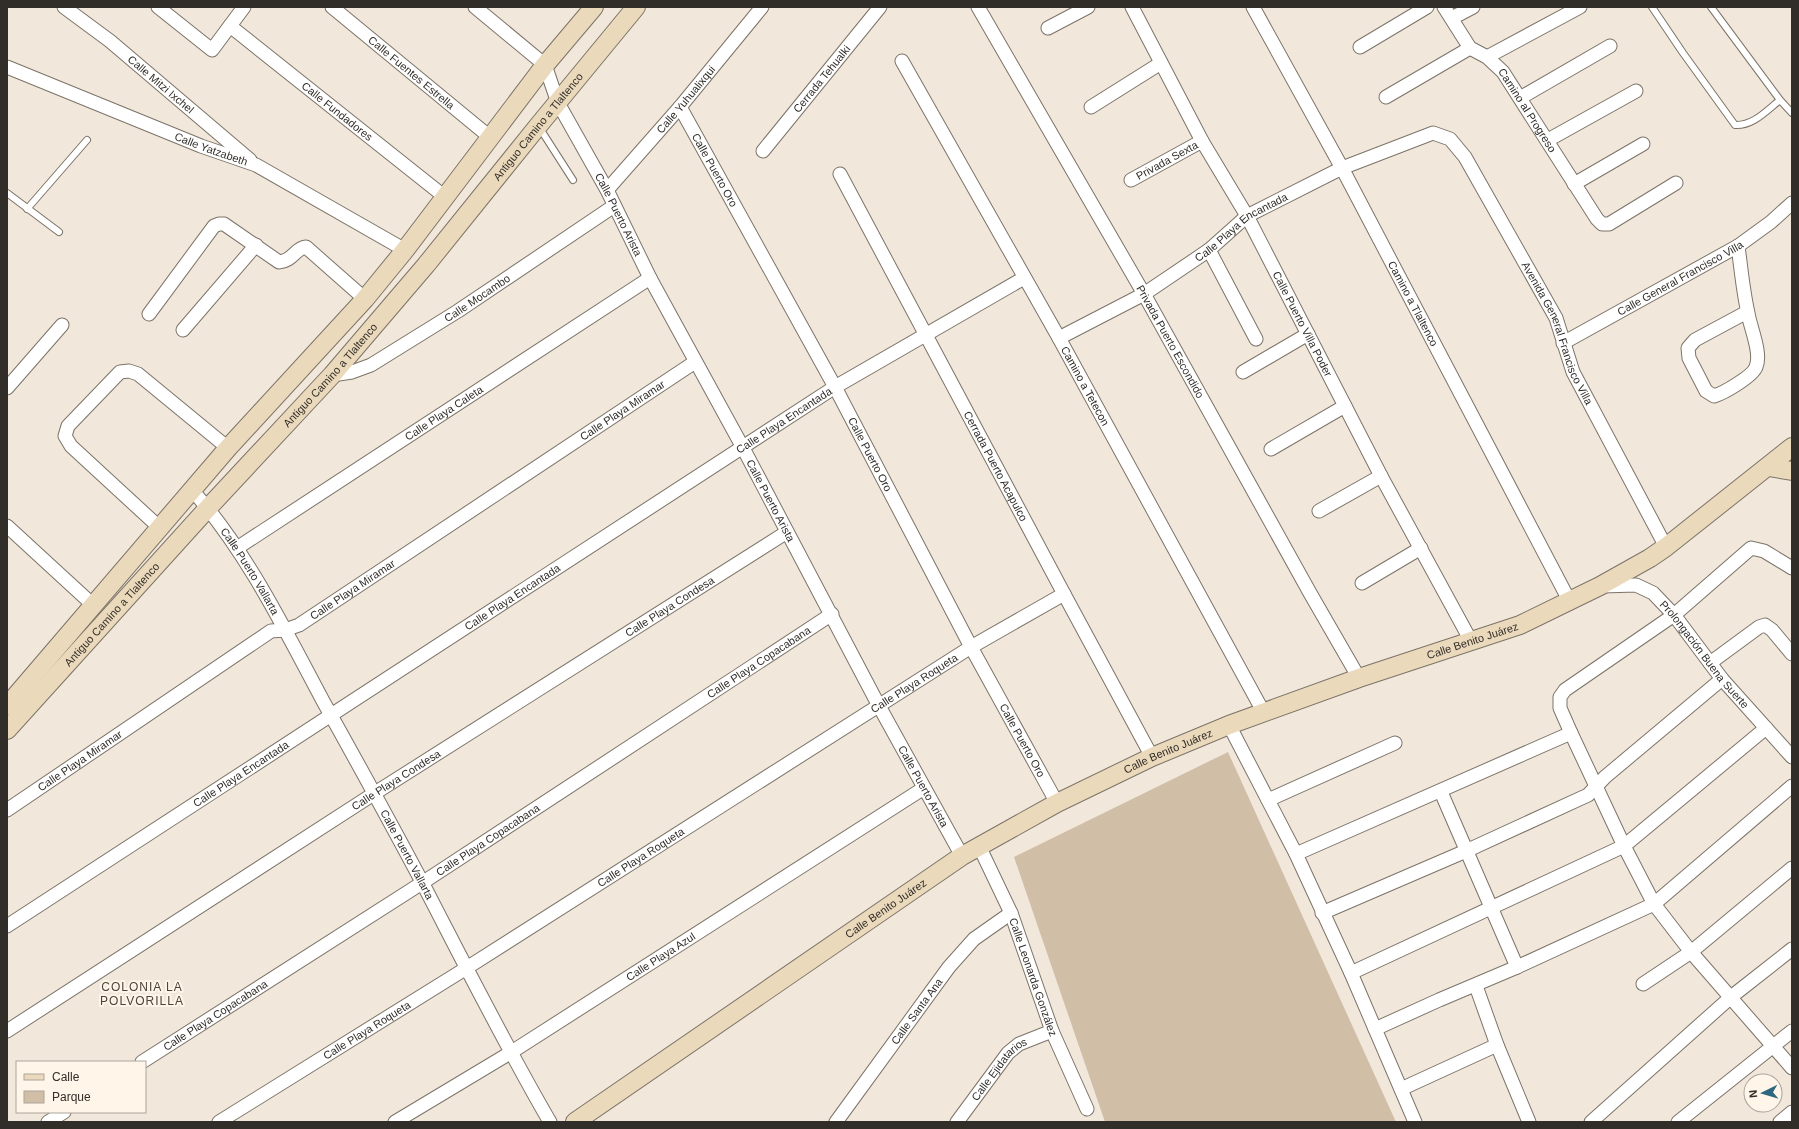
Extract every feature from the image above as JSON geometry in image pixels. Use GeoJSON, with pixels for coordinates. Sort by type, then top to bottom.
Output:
{"type":"FeatureCollection","features":[{"type":"Feature","properties":{"kind":"street","name":"Calle Mitzi Ixchel"},"geometry":{"type":"LineString","coordinates":[[64,7],[110,41],[256,165]]}},
{"type":"Feature","properties":{"kind":"street"},"geometry":{"type":"LineString","coordinates":[[158,7],[212,50],[244,7]]}},
{"type":"Feature","properties":{"kind":"street","name":"Calle Fuentes Estrella"},"geometry":{"type":"LineString","coordinates":[[332,7],[491,138]]}},
{"type":"Feature","properties":{"kind":"street"},"geometry":{"type":"LineString","coordinates":[[475,7],[545,65]]}},
{"type":"Feature","properties":{"kind":"street"},"geometry":{"type":"LineString","coordinates":[[7,706],[78,637],[93,605],[228,448],[365,299],[405,250],[545,65],[594,7]]}},
{"type":"Feature","properties":{"kind":"street","name":"Antiguo Camino a Tlaltenco"},"geometry":{"type":"LineString","coordinates":[[7,730],[78,637],[208,508],[332,375],[426,265],[636,7]]}},
{"type":"Feature","properties":{"kind":"street","name":"Calle Yuhualixqui"},"geometry":{"type":"LineString","coordinates":[[607,190],[680,107],[762,7]]}},
{"type":"Feature","properties":{"kind":"street","name":"Cerrada Tehualki"},"geometry":{"type":"LineString","coordinates":[[763,151],[880,7]]}},
{"type":"Feature","properties":{"kind":"street","name":"Privada Puerto Escondido"},"geometry":{"type":"LineString","coordinates":[[978,7],[1144,294],[1306,586],[1359,678]]}},
{"type":"Feature","properties":{"kind":"street"},"geometry":{"type":"LineString","coordinates":[[1048,28],[1088,7]]}},
{"type":"Feature","properties":{"kind":"street","name":"Calle Puerto Villa Poder"},"geometry":{"type":"LineString","coordinates":[[1132,7],[1202,141],[1247,216],[1344,406],[1471,641]]}},
{"type":"Feature","properties":{"kind":"street","name":"Camino a Tlaltenco"},"geometry":{"type":"LineString","coordinates":[[1253,7],[1342,168],[1570,602]]}},
{"type":"Feature","properties":{"kind":"street"},"geometry":{"type":"LineString","coordinates":[[1360,47],[1427,7]]}},
{"type":"Feature","properties":{"kind":"street"},"geometry":{"type":"LineString","coordinates":[[1386,97],[1470,48],[1444,7]]}},
{"type":"Feature","properties":{"kind":"street"},"geometry":{"type":"LineString","coordinates":[[1452,18],[1473,7]]}},
{"type":"Feature","properties":{"kind":"street"},"geometry":{"type":"LineString","coordinates":[[1487,57],[1580,7]]}},
{"type":"Feature","properties":{"kind":"street","name":"Calle Fundadores"},"geometry":{"type":"LineString","coordinates":[[230,26],[445,197]]}},
{"type":"Feature","properties":{"kind":"street"},"geometry":{"type":"LineString","coordinates":[[1520,98],[1610,46]]}},
{"type":"Feature","properties":{"kind":"street","name":"Camino al Progreso"},"geometry":{"type":"LineString","coordinates":[[1470,48],[1487,57],[1503,72],[1548,140],[1574,184],[1602,224],[1609,224],[1676,183]]}},
{"type":"Feature","properties":{"kind":"street","name":"Camino a Tetecon"},"geometry":{"type":"LineString","coordinates":[[902,61],[1059,338],[1264,713]]}},
{"type":"Feature","properties":{"kind":"street"},"geometry":{"type":"LineString","coordinates":[[1091,107],[1161,63]]}},
{"type":"Feature","properties":{"kind":"street","name":"Calle Puerto Arista"},"geometry":{"type":"LineString","coordinates":[[545,65],[558,103],[607,190],[650,278],[832,614],[879,706],[962,856]]}},
{"type":"Feature","properties":{"kind":"street","name":"Calle Yatzabeth"},"geometry":{"type":"LineString","coordinates":[[7,67],[201,146],[256,165],[405,250]]}},
{"type":"Feature","properties":{"kind":"street"},"geometry":{"type":"LineString","coordinates":[[1548,140],[1636,91]]}},
{"type":"Feature","properties":{"kind":"street","name":"Calle Puerto Oro"},"geometry":{"type":"LineString","coordinates":[[680,107],[835,387],[971,647],[1056,803]]}},
{"type":"Feature","properties":{"kind":"street","name":"Calle Playa Encantada"},"geometry":{"type":"LineString","coordinates":[[1059,338],[1144,294],[1209,250],[1247,216],[1342,168],[1433,133]]}},
{"type":"Feature","properties":{"kind":"street","name":"Avenida General Francisco Villa"},"geometry":{"type":"LineString","coordinates":[[1433,133],[1450,139],[1464,157],[1556,318],[1573,372],[1666,547]]}},
{"type":"Feature","properties":{"kind":"street","name":"Privada Sexta"},"geometry":{"type":"LineString","coordinates":[[1131,180],[1202,141]]}},
{"type":"Feature","properties":{"kind":"street"},"geometry":{"type":"LineString","coordinates":[[1574,184],[1643,144]]}},
{"type":"Feature","properties":{"kind":"street","name":"Cerrada Puerto Acapulco"},"geometry":{"type":"LineString","coordinates":[[840,174],[1152,757]]}},
{"type":"Feature","properties":{"kind":"street","name":"Calle General Francisco Villa"},"geometry":{"type":"LineString","coordinates":[[1563,344],[1738,246],[1771,222],[1792,203]]}},
{"type":"Feature","properties":{"kind":"street","name":"Calle Mocambo"},"geometry":{"type":"LineString","coordinates":[[332,375],[352,372],[371,364],[458,311],[614,206]]}},
{"type":"Feature","properties":{"kind":"street"},"geometry":{"type":"LineString","coordinates":[[149,314],[214,226],[219,224],[224,224],[279,262],[285,262],[302,247],[306,247],[365,299]]}},
{"type":"Feature","properties":{"kind":"street"},"geometry":{"type":"LineString","coordinates":[[183,330],[256,245]]}},
{"type":"Feature","properties":{"kind":"street"},"geometry":{"type":"LineString","coordinates":[[1738,246],[1748,312],[1758,354],[1756,366],[1752,373],[1722,393],[1714,396],[1706,391],[1689,358],[1688,348],[1695,340],[1748,312]]}},
{"type":"Feature","properties":{"kind":"street"},"geometry":{"type":"LineString","coordinates":[[1209,250],[1256,339]]}},
{"type":"Feature","properties":{"kind":"street","name":"Calle Playa Caleta"},"geometry":{"type":"LineString","coordinates":[[237,548],[650,278]]}},
{"type":"Feature","properties":{"kind":"street","name":"Calle Playa Encantada"},"geometry":{"type":"LineString","coordinates":[[7,926],[742,446],[835,387],[1024,278]]}},
{"type":"Feature","properties":{"kind":"street"},"geometry":{"type":"LineString","coordinates":[[7,388],[62,325]]}},
{"type":"Feature","properties":{"kind":"street"},"geometry":{"type":"LineString","coordinates":[[1243,372],[1308,334]]}},
{"type":"Feature","properties":{"kind":"street","name":"Calle Playa Miramar"},"geometry":{"type":"LineString","coordinates":[[7,810],[271,631],[285,630],[299,625],[695,362]]}},
{"type":"Feature","properties":{"kind":"street"},"geometry":{"type":"LineString","coordinates":[[160,528],[71,446],[65,436],[68,426],[120,372],[129,371],[138,374],[228,448]]}},
{"type":"Feature","properties":{"kind":"street"},"geometry":{"type":"LineString","coordinates":[[1271,449],[1344,406]]}},
{"type":"Feature","properties":{"kind":"street","name":"Calle Benito Juárez"},"geometry":{"type":"LineString","coordinates":[[575,1122],[962,856],[1056,803],[1152,757],[1229,725],[1359,678],[1520,625],[1570,602],[1650,558],[1666,547],[1769,467],[1792,447]]}},
{"type":"Feature","properties":{"kind":"street"},"geometry":{"type":"LineString","coordinates":[[1769,467],[1792,471]]}},
{"type":"Feature","properties":{"kind":"street"},"geometry":{"type":"LineString","coordinates":[[1319,511],[1381,476]]}},
{"type":"Feature","properties":{"kind":"street","name":"Calle Puerto Vallarta"},"geometry":{"type":"LineString","coordinates":[[192,490],[208,508],[237,548],[285,630],[422,882],[510,1053],[550,1122]]}},
{"type":"Feature","properties":{"kind":"street"},"geometry":{"type":"LineString","coordinates":[[7,526],[93,605]]}},
{"type":"Feature","properties":{"kind":"street","name":"Calle Playa Condesa"},"geometry":{"type":"LineString","coordinates":[[7,1031],[375,794],[787,532]]}},
{"type":"Feature","properties":{"kind":"street"},"geometry":{"type":"LineString","coordinates":[[1362,583],[1421,548]]}},
{"type":"Feature","properties":{"kind":"street"},"geometry":{"type":"LineString","coordinates":[[1792,568],[1764,551],[1751,548],[1674,615],[1565,690],[1560,698],[1560,708],[1571,733],[1624,846],[1654,904],[1691,952],[1792,1068]]}},
{"type":"Feature","properties":{"kind":"street","name":"Prolongación Buena Suerte"},"geometry":{"type":"LineString","coordinates":[[1600,586],[1636,585],[1646,588],[1653,593],[1674,615],[1722,679],[1792,757]]}},
{"type":"Feature","properties":{"kind":"street","name":"Calle Playa Roqueta"},"geometry":{"type":"LineString","coordinates":[[219,1122],[466,968],[971,647],[1064,594]]}},
{"type":"Feature","properties":{"kind":"street","name":"Calle Playa Copacabana"},"geometry":{"type":"LineString","coordinates":[[144,1061],[422,882],[832,614]]}},
{"type":"Feature","properties":{"kind":"street"},"geometry":{"type":"LineString","coordinates":[[1710,663],[1759,626],[1765,625],[1772,630],[1792,654]]}},
{"type":"Feature","properties":{"kind":"street"},"geometry":{"type":"LineString","coordinates":[[1322,912],[1466,850],[1588,795],[1596,785],[1722,679]]}},
{"type":"Feature","properties":{"kind":"street"},"geometry":{"type":"LineString","coordinates":[[1229,725],[1296,854],[1351,973],[1415,1122]]}},
{"type":"Feature","properties":{"kind":"street"},"geometry":{"type":"LineString","coordinates":[[1351,973],[1624,846],[1766,728]]}},
{"type":"Feature","properties":{"kind":"street"},"geometry":{"type":"LineString","coordinates":[[1296,854],[1441,792],[1571,733]]}},
{"type":"Feature","properties":{"kind":"street"},"geometry":{"type":"LineString","coordinates":[[1268,800],[1394,743]]}},
{"type":"Feature","properties":{"kind":"street"},"geometry":{"type":"LineString","coordinates":[[1375,1030],[1439,1000],[1476,986],[1654,904],[1792,786]]}},
{"type":"Feature","properties":{"kind":"street","name":"Calle Playa Azul"},"geometry":{"type":"LineString","coordinates":[[395,1122],[510,1053],[924,788]]}},
{"type":"Feature","properties":{"kind":"street"},"geometry":{"type":"LineString","coordinates":[[1441,792],[1517,967]]}},
{"type":"Feature","properties":{"kind":"street","name":"Calle Leonarda González"},"geometry":{"type":"LineString","coordinates":[[979,846],[1011,913],[1052,1031],[1087,1109]]}},
{"type":"Feature","properties":{"kind":"street"},"geometry":{"type":"LineString","coordinates":[[1643,984],[1691,952],[1792,868]]}},
{"type":"Feature","properties":{"kind":"street","name":"Calle Santa Ana"},"geometry":{"type":"LineString","coordinates":[[836,1122],[949,967],[974,939],[1011,913]]}},
{"type":"Feature","properties":{"kind":"street"},"geometry":{"type":"LineString","coordinates":[[1591,1122],[1731,997],[1792,949]]}},
{"type":"Feature","properties":{"kind":"street"},"geometry":{"type":"LineString","coordinates":[[1476,986],[1529,1122]]}},
{"type":"Feature","properties":{"kind":"street","name":"Calle Ejidatarios"},"geometry":{"type":"LineString","coordinates":[[957,1122],[1008,1053],[1019,1044],[1052,1031]]}},
{"type":"Feature","properties":{"kind":"street"},"geometry":{"type":"LineString","coordinates":[[1678,1122],[1792,1031]]}},
{"type":"Feature","properties":{"kind":"street"},"geometry":{"type":"LineString","coordinates":[[1401,1089],[1498,1045]]}},
{"type":"Feature","properties":{"kind":"street"},"geometry":{"type":"LineString","coordinates":[[1780,1122],[1792,1112]]}},
{"type":"Feature","properties":{"kind":"street"},"geometry":{"type":"LineString","coordinates":[[48,1122],[62,1113]]}},
{"type":"Feature","properties":{"kind":"lane"},"geometry":{"type":"LineString","coordinates":[[1652,7],[1735,125],[1744,126],[1752,122],[1780,100]]}},
{"type":"Feature","properties":{"kind":"lane"},"geometry":{"type":"LineString","coordinates":[[1711,7],[1780,100],[1792,113]]}},
{"type":"Feature","properties":{"kind":"lane"},"geometry":{"type":"LineString","coordinates":[[538,126],[572,180]]}},
{"type":"Feature","properties":{"kind":"lane"},"geometry":{"type":"LineString","coordinates":[[27,209],[87,140]]}},
{"type":"Feature","properties":{"kind":"lane"},"geometry":{"type":"LineString","coordinates":[[7,193],[59,232]]}},
{"type":"Feature","properties":{"kind":"green space"},"geometry":{"type":"Polygon","coordinates":[[[1228,752],[1396,1122],[1105,1122],[1014,857],[1228,752]]]}},
{"type":"Feature","properties":{"kind":"district","name":"COLONIA LA POLVORILLA"},"geometry":{"type":"Point","coordinates":[142,994]}}]}
